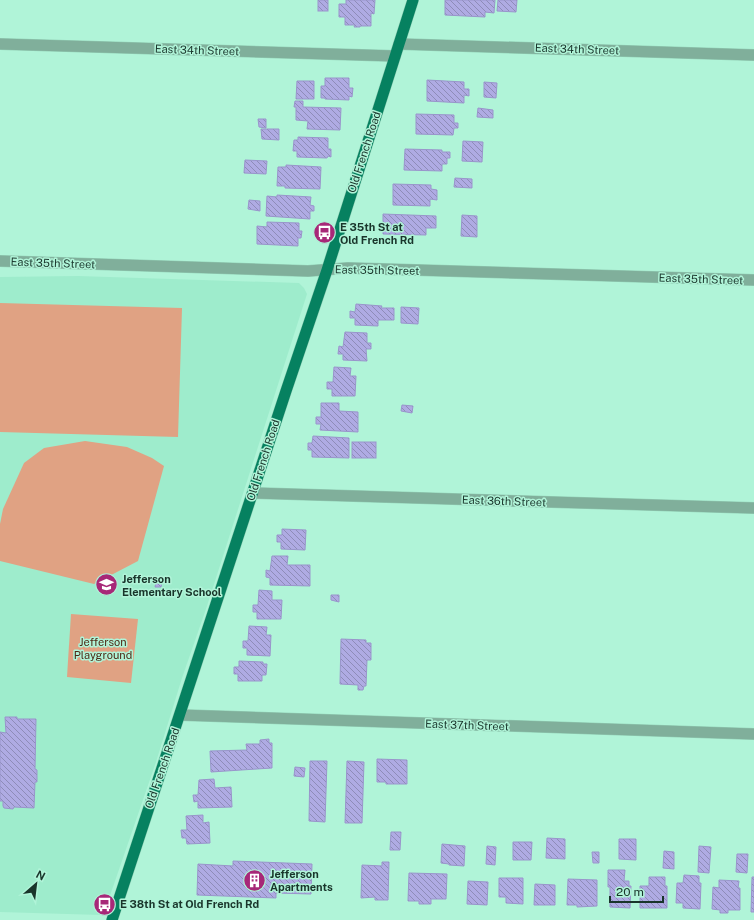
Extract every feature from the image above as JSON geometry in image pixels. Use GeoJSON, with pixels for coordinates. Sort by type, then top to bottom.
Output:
{"type":"FeatureCollection","features":[{"type":"Feature","properties":{"kind":"main road","name":"Old French Road"},"geometry":{"type":"LineString","coordinates":[[112,920],[327,270],[413,0]]}},
{"type":"Feature","properties":{"kind":"street","name":"East 34th Street"},"geometry":{"type":"LineString","coordinates":[[0,44],[395,56]]}},
{"type":"Feature","properties":{"kind":"street","name":"East 34th Street"},"geometry":{"type":"LineString","coordinates":[[399,44],[754,55]]}},
{"type":"Feature","properties":{"kind":"street","name":"East 35th Street"},"geometry":{"type":"LineString","coordinates":[[0,262],[308,271],[348,268],[754,280]]}},
{"type":"Feature","properties":{"kind":"street","name":"East 36th Street"},"geometry":{"type":"LineString","coordinates":[[253,493],[754,508]]}},
{"type":"Feature","properties":{"kind":"street","name":"East 37th Street"},"geometry":{"type":"LineString","coordinates":[[180,715],[754,734]]}},
{"type":"Feature","properties":{"kind":"shaded area","name":"Jefferson Elementary School"},"geometry":{"type":"Polygon","coordinates":[[[78,276],[299,283],[307,294],[156,762],[104,913],[101,915],[0,912],[0,277],[78,276]]]}},
{"type":"Feature","properties":{"kind":"green space"},"geometry":{"type":"Polygon","coordinates":[[[0,303],[182,308],[178,437],[0,432],[0,303]]]}},
{"type":"Feature","properties":{"kind":"green space"},"geometry":{"type":"Polygon","coordinates":[[[85,441],[127,447],[152,458],[164,466],[138,561],[94,584],[0,561],[0,524],[3,509],[24,463],[44,448],[85,441]]]}},
{"type":"Feature","properties":{"kind":"green space","name":"Jefferson Playground"},"geometry":{"type":"Polygon","coordinates":[[[71,614],[138,619],[131,683],[67,677],[71,614]]]}},
{"type":"Feature","properties":{"kind":"building"},"geometry":{"type":"Polygon","coordinates":[[[318,0],[328,0],[328,11],[318,11],[318,0]]]}},
{"type":"Feature","properties":{"kind":"building"},"geometry":{"type":"Polygon","coordinates":[[[346,0],[375,0],[374,14],[371,13],[371,26],[354,27],[355,25],[345,25],[345,17],[339,17],[339,4],[346,4],[346,0]]]}},
{"type":"Feature","properties":{"kind":"building"},"geometry":{"type":"Polygon","coordinates":[[[445,0],[495,0],[494,13],[485,12],[485,17],[445,15],[445,0]]]}},
{"type":"Feature","properties":{"kind":"building"},"geometry":{"type":"Polygon","coordinates":[[[498,0],[517,0],[516,12],[497,11],[498,0]]]}},
{"type":"Feature","properties":{"kind":"building"},"geometry":{"type":"Polygon","coordinates":[[[325,78],[349,78],[349,88],[353,88],[352,97],[349,96],[349,100],[321,98],[321,86],[325,86],[325,78]]]}},
{"type":"Feature","properties":{"kind":"building"},"geometry":{"type":"Polygon","coordinates":[[[427,80],[464,82],[464,89],[469,89],[469,96],[464,95],[464,103],[427,101],[427,80]]]}},
{"type":"Feature","properties":{"kind":"building"},"geometry":{"type":"Polygon","coordinates":[[[297,81],[314,81],[314,99],[296,99],[297,81]]]}},
{"type":"Feature","properties":{"kind":"building"},"geometry":{"type":"Polygon","coordinates":[[[484,82],[497,83],[496,98],[484,97],[484,82]]]}},
{"type":"Feature","properties":{"kind":"building"},"geometry":{"type":"Polygon","coordinates":[[[295,101],[303,101],[303,107],[341,108],[340,130],[307,129],[308,121],[296,120],[296,107],[294,107],[295,101]]]}},
{"type":"Feature","properties":{"kind":"building"},"geometry":{"type":"Polygon","coordinates":[[[478,108],[493,110],[493,118],[477,117],[478,108]]]}},
{"type":"Feature","properties":{"kind":"building"},"geometry":{"type":"Polygon","coordinates":[[[416,114],[454,115],[454,123],[458,123],[458,128],[454,128],[453,135],[416,134],[416,114]]]}},
{"type":"Feature","properties":{"kind":"building"},"geometry":{"type":"Polygon","coordinates":[[[258,119],[266,119],[266,128],[259,127],[258,119]]]}},
{"type":"Feature","properties":{"kind":"building"},"geometry":{"type":"Polygon","coordinates":[[[261,129],[279,129],[279,140],[262,139],[261,129]]]}},
{"type":"Feature","properties":{"kind":"building"},"geometry":{"type":"Polygon","coordinates":[[[298,137],[328,138],[328,149],[331,149],[331,157],[297,157],[297,151],[293,151],[294,140],[298,140],[298,137]]]}},
{"type":"Feature","properties":{"kind":"building"},"geometry":{"type":"Polygon","coordinates":[[[463,141],[483,142],[482,162],[462,161],[463,141]]]}},
{"type":"Feature","properties":{"kind":"building"},"geometry":{"type":"Polygon","coordinates":[[[405,149],[442,150],[442,152],[450,152],[450,158],[447,158],[447,164],[442,164],[442,171],[404,170],[405,149]]]}},
{"type":"Feature","properties":{"kind":"building"},"geometry":{"type":"Polygon","coordinates":[[[245,160],[267,161],[266,174],[244,173],[245,160]]]}},
{"type":"Feature","properties":{"kind":"building"},"geometry":{"type":"Polygon","coordinates":[[[286,165],[321,167],[320,189],[285,188],[285,186],[277,186],[278,167],[286,167],[286,165]]]}},
{"type":"Feature","properties":{"kind":"building"},"geometry":{"type":"Polygon","coordinates":[[[455,178],[472,179],[472,188],[454,187],[455,178]]]}},
{"type":"Feature","properties":{"kind":"building"},"geometry":{"type":"Polygon","coordinates":[[[393,184],[431,185],[431,189],[437,190],[437,200],[430,199],[430,206],[393,205],[393,184]]]}},
{"type":"Feature","properties":{"kind":"building"},"geometry":{"type":"Polygon","coordinates":[[[277,195],[311,197],[310,205],[314,206],[314,211],[310,211],[310,219],[266,216],[267,196],[277,197],[277,195]]]}},
{"type":"Feature","properties":{"kind":"building"},"geometry":{"type":"Polygon","coordinates":[[[249,200],[260,201],[260,211],[248,209],[249,200]]]}},
{"type":"Feature","properties":{"kind":"building"},"geometry":{"type":"Polygon","coordinates":[[[383,214],[436,216],[436,228],[426,228],[426,235],[383,234],[383,214]]]}},
{"type":"Feature","properties":{"kind":"building"},"geometry":{"type":"Polygon","coordinates":[[[462,215],[477,216],[477,237],[461,236],[462,215]]]}},
{"type":"Feature","properties":{"kind":"building"},"geometry":{"type":"Polygon","coordinates":[[[267,222],[299,223],[299,231],[302,231],[301,238],[298,238],[298,246],[257,244],[257,226],[267,227],[267,222]]]}},
{"type":"Feature","properties":{"kind":"building"},"geometry":{"type":"Polygon","coordinates":[[[356,304],[382,306],[381,308],[394,308],[394,320],[378,320],[378,326],[355,325],[355,318],[350,318],[350,311],[355,312],[356,304]]]}},
{"type":"Feature","properties":{"kind":"building"},"geometry":{"type":"Polygon","coordinates":[[[401,307],[419,308],[418,324],[401,323],[401,307]]]}},
{"type":"Feature","properties":{"kind":"building"},"geometry":{"type":"Polygon","coordinates":[[[345,332],[367,333],[367,343],[371,343],[371,349],[366,349],[367,361],[343,360],[343,354],[338,354],[339,346],[343,347],[345,332]]]}},
{"type":"Feature","properties":{"kind":"building"},"geometry":{"type":"Polygon","coordinates":[[[334,367],[351,368],[350,376],[356,376],[355,396],[332,396],[332,389],[327,389],[327,382],[333,382],[334,367]]]}},
{"type":"Feature","properties":{"kind":"building"},"geometry":{"type":"Polygon","coordinates":[[[321,403],[339,403],[339,411],[358,412],[358,432],[320,430],[321,424],[316,424],[316,417],[321,417],[321,403]]]}},
{"type":"Feature","properties":{"kind":"building"},"geometry":{"type":"Polygon","coordinates":[[[402,405],[413,406],[412,413],[401,411],[402,405]]]}},
{"type":"Feature","properties":{"kind":"building"},"geometry":{"type":"Polygon","coordinates":[[[313,436],[349,438],[349,458],[312,457],[312,450],[308,450],[308,443],[312,443],[313,436]]]}},
{"type":"Feature","properties":{"kind":"building"},"geometry":{"type":"Polygon","coordinates":[[[352,442],[376,442],[376,458],[352,458],[352,442]]]}},
{"type":"Feature","properties":{"kind":"building"},"geometry":{"type":"Polygon","coordinates":[[[282,529],[306,530],[305,550],[281,549],[281,542],[277,542],[277,535],[282,535],[282,529]]]}},
{"type":"Feature","properties":{"kind":"building"},"geometry":{"type":"Polygon","coordinates":[[[272,556],[288,556],[287,565],[310,565],[310,586],[270,585],[270,578],[266,577],[266,570],[270,571],[272,556]]]}},
{"type":"Feature","properties":{"kind":"building"},"geometry":{"type":"Polygon","coordinates":[[[157,578],[163,579],[161,587],[155,587],[157,578]]]}},
{"type":"Feature","properties":{"kind":"building"},"geometry":{"type":"Polygon","coordinates":[[[259,590],[272,591],[272,600],[282,600],[281,619],[257,619],[257,612],[253,612],[253,605],[258,605],[259,590]]]}},
{"type":"Feature","properties":{"kind":"building"},"geometry":{"type":"Polygon","coordinates":[[[331,595],[339,595],[339,602],[331,600],[331,595]]]}},
{"type":"Feature","properties":{"kind":"building"},"geometry":{"type":"Polygon","coordinates":[[[249,626],[267,627],[266,635],[271,635],[270,656],[247,655],[247,648],[243,648],[243,641],[248,641],[249,626]]]}},
{"type":"Feature","properties":{"kind":"building"},"geometry":{"type":"Polygon","coordinates":[[[341,639],[366,640],[366,643],[371,643],[371,660],[367,660],[366,686],[364,686],[363,690],[358,690],[358,685],[340,684],[341,639]]]}},
{"type":"Feature","properties":{"kind":"building"},"geometry":{"type":"Polygon","coordinates":[[[239,661],[263,662],[263,664],[267,664],[266,675],[262,675],[262,681],[238,681],[238,674],[234,674],[234,667],[239,667],[239,661]]]}},
{"type":"Feature","properties":{"kind":"building"},"geometry":{"type":"Polygon","coordinates":[[[5,717],[17,717],[17,719],[36,719],[35,769],[37,770],[37,782],[35,782],[34,808],[4,808],[3,801],[0,801],[0,732],[6,733],[5,717]]]}},
{"type":"Feature","properties":{"kind":"building"},"geometry":{"type":"Polygon","coordinates":[[[269,739],[269,743],[272,743],[272,768],[211,772],[210,751],[247,750],[246,744],[260,744],[260,740],[269,739]]]}},
{"type":"Feature","properties":{"kind":"building"},"geometry":{"type":"Polygon","coordinates":[[[377,759],[407,760],[407,784],[386,784],[386,782],[377,782],[377,759]]]}},
{"type":"Feature","properties":{"kind":"building"},"geometry":{"type":"Polygon","coordinates":[[[310,761],[327,761],[325,822],[309,821],[310,761]]]}},
{"type":"Feature","properties":{"kind":"building"},"geometry":{"type":"Polygon","coordinates":[[[347,761],[364,762],[362,823],[345,823],[347,761]]]}},
{"type":"Feature","properties":{"kind":"building"},"geometry":{"type":"Polygon","coordinates":[[[295,767],[305,768],[304,777],[294,776],[295,767]]]}},
{"type":"Feature","properties":{"kind":"building"},"geometry":{"type":"Polygon","coordinates":[[[214,779],[215,788],[231,787],[232,807],[198,808],[198,801],[194,802],[193,795],[198,795],[199,780],[214,779]]]}},
{"type":"Feature","properties":{"kind":"building"},"geometry":{"type":"Polygon","coordinates":[[[203,815],[203,823],[209,822],[210,843],[187,844],[186,838],[182,838],[181,830],[187,830],[186,816],[203,815]]]}},
{"type":"Feature","properties":{"kind":"building"},"geometry":{"type":"Polygon","coordinates":[[[391,832],[401,832],[400,850],[390,850],[391,832]]]}},
{"type":"Feature","properties":{"kind":"building"},"geometry":{"type":"Polygon","coordinates":[[[547,838],[565,839],[565,859],[546,858],[547,838]]]}},
{"type":"Feature","properties":{"kind":"building"},"geometry":{"type":"Polygon","coordinates":[[[619,839],[636,839],[636,860],[619,859],[619,839]]]}},
{"type":"Feature","properties":{"kind":"building"},"geometry":{"type":"Polygon","coordinates":[[[513,842],[532,842],[531,860],[513,860],[513,842]]]}},
{"type":"Feature","properties":{"kind":"building"},"geometry":{"type":"Polygon","coordinates":[[[442,844],[465,846],[464,866],[441,863],[442,844]]]}},
{"type":"Feature","properties":{"kind":"building"},"geometry":{"type":"Polygon","coordinates":[[[487,846],[496,847],[495,865],[486,864],[487,846]]]}},
{"type":"Feature","properties":{"kind":"building"},"geometry":{"type":"Polygon","coordinates":[[[699,846],[711,847],[709,873],[698,872],[699,846]]]}},
{"type":"Feature","properties":{"kind":"building"},"geometry":{"type":"Polygon","coordinates":[[[664,851],[674,852],[674,869],[663,868],[664,851]]]}},
{"type":"Feature","properties":{"kind":"building"},"geometry":{"type":"Polygon","coordinates":[[[592,852],[599,852],[599,863],[593,863],[592,852]]]}},
{"type":"Feature","properties":{"kind":"building"},"geometry":{"type":"Polygon","coordinates":[[[737,854],[748,854],[747,873],[736,872],[737,854]]]}},
{"type":"Feature","properties":{"kind":"building","name":"Jefferson Apartments"},"geometry":{"type":"Polygon","coordinates":[[[233,861],[312,864],[311,894],[276,893],[276,898],[197,895],[198,864],[233,866],[233,861]]]}},
{"type":"Feature","properties":{"kind":"building"},"geometry":{"type":"Polygon","coordinates":[[[382,862],[389,862],[388,900],[375,900],[375,897],[361,898],[362,865],[382,866],[382,862]]]}},
{"type":"Feature","properties":{"kind":"building"},"geometry":{"type":"Polygon","coordinates":[[[608,870],[625,870],[624,881],[629,881],[629,886],[631,886],[630,908],[610,907],[608,870]]]}},
{"type":"Feature","properties":{"kind":"building"},"geometry":{"type":"Polygon","coordinates":[[[409,873],[447,874],[446,899],[431,899],[431,904],[419,904],[419,901],[408,901],[409,873]]]}},
{"type":"Feature","properties":{"kind":"building"},"geometry":{"type":"Polygon","coordinates":[[[684,875],[699,876],[699,883],[701,883],[700,909],[683,908],[683,903],[676,903],[677,883],[683,883],[684,875]]]}},
{"type":"Feature","properties":{"kind":"building"},"geometry":{"type":"Polygon","coordinates":[[[649,877],[665,877],[665,886],[667,886],[667,908],[640,908],[640,886],[649,886],[649,877]]]}},
{"type":"Feature","properties":{"kind":"building"},"geometry":{"type":"Polygon","coordinates":[[[752,877],[754,877],[754,912],[751,912],[752,877]]]}},
{"type":"Feature","properties":{"kind":"building"},"geometry":{"type":"Polygon","coordinates":[[[499,878],[523,878],[523,904],[506,903],[506,897],[499,897],[499,878]]]}},
{"type":"Feature","properties":{"kind":"building"},"geometry":{"type":"Polygon","coordinates":[[[568,879],[597,880],[597,906],[577,907],[577,905],[567,905],[568,879]]]}},
{"type":"Feature","properties":{"kind":"building"},"geometry":{"type":"Polygon","coordinates":[[[719,880],[739,881],[738,888],[740,888],[740,910],[728,910],[728,913],[720,913],[720,910],[712,909],[713,887],[719,888],[719,880]]]}},
{"type":"Feature","properties":{"kind":"building"},"geometry":{"type":"Polygon","coordinates":[[[468,881],[488,882],[487,905],[467,904],[468,881]]]}},
{"type":"Feature","properties":{"kind":"building"},"geometry":{"type":"Polygon","coordinates":[[[535,884],[555,885],[555,905],[534,905],[535,884]]]}},
{"type":"Feature","properties":{"kind":"place","name":"E 35th St at Old French Rd"},"geometry":{"type":"Point","coordinates":[325,233]}},
{"type":"Feature","properties":{"kind":"place","name":"Jefferson Elementary School"},"geometry":{"type":"Point","coordinates":[107,585]}},
{"type":"Feature","properties":{"kind":"place","name":"Jefferson Apartments"},"geometry":{"type":"Point","coordinates":[255,880]}},
{"type":"Feature","properties":{"kind":"place","name":"E 38th St at Old French Rd"},"geometry":{"type":"Point","coordinates":[105,904]}}]}
